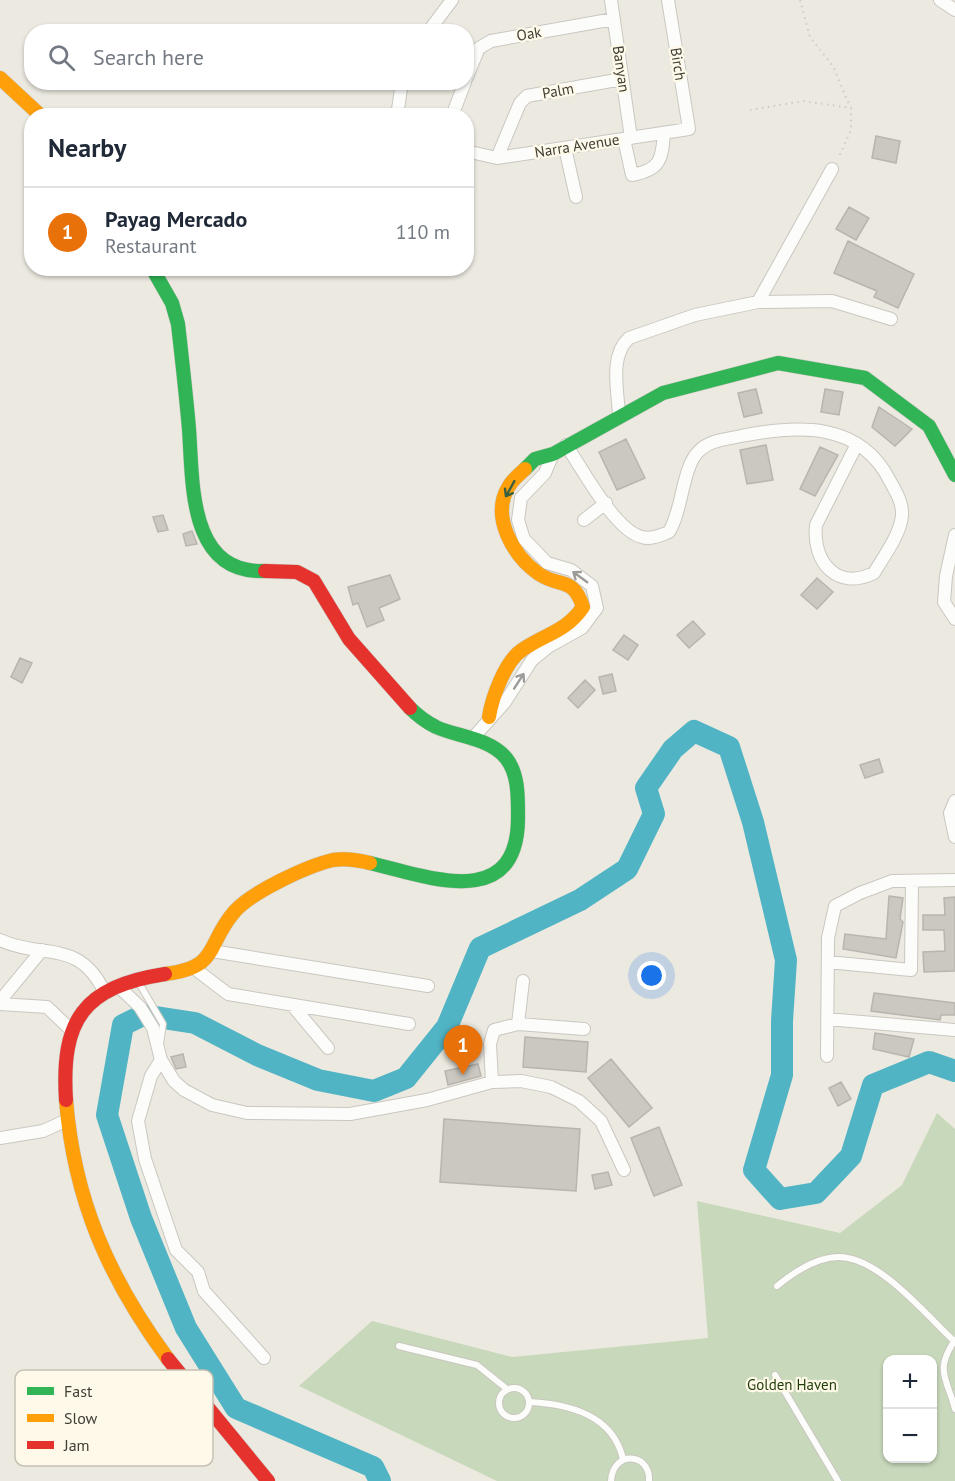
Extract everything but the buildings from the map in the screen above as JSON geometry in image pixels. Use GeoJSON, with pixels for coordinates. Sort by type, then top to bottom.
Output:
{"type":"FeatureCollection","features":[{"type":"Feature","properties":{"kind":"main road"},"geometry":{"type":"LineString","coordinates":[[0,78],[32,108]]}},
{"type":"Feature","properties":{"kind":"main road"},"geometry":{"type":"LineString","coordinates":[[157,276],[172,303],[178,324],[193,486],[203,531],[218,556],[240,568],[254,572],[300,572],[311,578],[321,588],[342,627],[403,701],[434,727],[472,739],[503,753],[516,777],[516,837],[513,853],[497,873],[473,882],[446,881],[359,860],[331,861],[243,903],[232,915],[212,951],[194,968],[119,987],[105,993],[88,1005],[77,1017],[71,1030],[65,1075],[67,1120],[100,1250],[131,1302],[178,1370]]}},
{"type":"Feature","properties":{"kind":"main road"},"geometry":{"type":"LineString","coordinates":[[489,717],[493,694],[519,651],[573,622],[584,607],[578,591],[566,582],[539,573],[510,543],[503,524],[503,504],[509,486],[535,459],[554,454],[619,415],[663,393],[778,363],[854,376],[865,378],[929,426],[955,475]]}},
{"type":"Feature","properties":{"kind":"main road"},"geometry":{"type":"LineString","coordinates":[[213,1414],[268,1481]]}},
{"type":"Feature","properties":{"kind":"street"},"geometry":{"type":"LineString","coordinates":[[434,24],[452,0]]}},
{"type":"Feature","properties":{"kind":"street","name":"Banyan"},"geometry":{"type":"LineString","coordinates":[[611,0],[632,175],[649,172],[655,168],[662,154],[664,133]]}},
{"type":"Feature","properties":{"kind":"street","name":"Birch"},"geometry":{"type":"LineString","coordinates":[[668,0],[689,129]]}},
{"type":"Feature","properties":{"kind":"street"},"geometry":{"type":"LineString","coordinates":[[940,0],[955,10]]}},
{"type":"Feature","properties":{"kind":"street","name":"Oak"},"geometry":{"type":"LineString","coordinates":[[474,61],[479,48],[491,41],[614,19]]}},
{"type":"Feature","properties":{"kind":"street","name":"Palm"},"geometry":{"type":"LineString","coordinates":[[497,158],[520,103],[527,96],[622,79]]}},
{"type":"Feature","properties":{"kind":"street"},"geometry":{"type":"LineString","coordinates":[[398,108],[401,90]]}},
{"type":"Feature","properties":{"kind":"street","name":"Oak"},"geometry":{"type":"LineString","coordinates":[[455,108],[462,90]]}},
{"type":"Feature","properties":{"kind":"street","name":"Narra Avenue"},"geometry":{"type":"LineString","coordinates":[[474,153],[497,158],[689,129]]}},
{"type":"Feature","properties":{"kind":"street"},"geometry":{"type":"LineString","coordinates":[[565,148],[576,196]]}},
{"type":"Feature","properties":{"kind":"street"},"geometry":{"type":"LineString","coordinates":[[758,302],[832,169]]}},
{"type":"Feature","properties":{"kind":"street"},"geometry":{"type":"LineString","coordinates":[[619,415],[617,358],[623,344],[629,338],[695,315],[758,302],[832,301],[891,319]]}},
{"type":"Feature","properties":{"kind":"street"},"geometry":{"type":"LineString","coordinates":[[566,445],[606,503],[631,533],[644,538],[669,532],[677,518],[692,459],[699,450],[712,442],[769,431],[804,428],[828,432],[857,444],[885,471],[900,500],[901,524],[874,573],[857,579],[841,578],[832,573],[822,561],[816,546],[816,525],[857,444]]}},
{"type":"Feature","properties":{"kind":"street"},"geometry":{"type":"LineString","coordinates":[[472,739],[489,717],[505,702],[532,660],[548,647],[582,628],[597,608],[592,586],[571,570],[547,563],[524,538],[518,520],[521,498],[545,473],[554,454]]}},
{"type":"Feature","properties":{"kind":"street"},"geometry":{"type":"LineString","coordinates":[[584,520],[606,503]]}},
{"type":"Feature","properties":{"kind":"street"},"geometry":{"type":"LineString","coordinates":[[955,535],[946,576],[944,602],[955,619]]}},
{"type":"Feature","properties":{"kind":"street"},"geometry":{"type":"LineString","coordinates":[[519,651],[532,660]]}},
{"type":"Feature","properties":{"kind":"street"},"geometry":{"type":"LineString","coordinates":[[955,801],[950,813],[955,837]]}},
{"type":"Feature","properties":{"kind":"street"},"geometry":{"type":"LineString","coordinates":[[827,1056],[828,938],[835,906],[860,893],[892,881],[955,880]]}},
{"type":"Feature","properties":{"kind":"street"},"geometry":{"type":"LineString","coordinates":[[828,962],[911,970],[912,881]]}},
{"type":"Feature","properties":{"kind":"street"},"geometry":{"type":"LineString","coordinates":[[0,941],[64,952],[79,960],[99,980],[105,993]]}},
{"type":"Feature","properties":{"kind":"street"},"geometry":{"type":"LineString","coordinates":[[0,1003],[42,950]]}},
{"type":"Feature","properties":{"kind":"street"},"geometry":{"type":"LineString","coordinates":[[212,951],[428,986]]}},
{"type":"Feature","properties":{"kind":"street"},"geometry":{"type":"LineString","coordinates":[[194,968],[228,994],[409,1024]]}},
{"type":"Feature","properties":{"kind":"street"},"geometry":{"type":"LineString","coordinates":[[518,1024],[523,981]]}},
{"type":"Feature","properties":{"kind":"street"},"geometry":{"type":"LineString","coordinates":[[119,987],[146,1006],[158,1026],[160,1054],[174,1082],[212,1105],[247,1113],[350,1114],[438,1098],[492,1082],[521,1081],[551,1087],[579,1101],[601,1121],[624,1170]]}},
{"type":"Feature","properties":{"kind":"street"},"geometry":{"type":"LineString","coordinates":[[0,1003],[47,1007],[71,1030]]}},
{"type":"Feature","properties":{"kind":"street"},"geometry":{"type":"LineString","coordinates":[[292,1005],[328,1048]]}},
{"type":"Feature","properties":{"kind":"street"},"geometry":{"type":"LineString","coordinates":[[827,1019],[955,1030]]}},
{"type":"Feature","properties":{"kind":"street"},"geometry":{"type":"LineString","coordinates":[[492,1082],[490,1054],[494,1030],[518,1024],[584,1029]]}},
{"type":"Feature","properties":{"kind":"street"},"geometry":{"type":"LineString","coordinates":[[160,1054],[138,1121],[145,1159],[176,1250],[198,1272],[204,1292],[264,1358]]}},
{"type":"Feature","properties":{"kind":"street"},"geometry":{"type":"LineString","coordinates":[[0,1138],[43,1131],[67,1120]]}},
{"type":"Feature","properties":{"kind":"lane"},"geometry":{"type":"LineString","coordinates":[[137,981],[146,1006]]}},
{"type":"Feature","properties":{"kind":"lane"},"geometry":{"type":"LineString","coordinates":[[777,1286],[811,1263],[840,1257],[871,1265],[955,1341],[942,1367],[944,1381],[955,1408]]}},
{"type":"Feature","properties":{"kind":"lane"},"geometry":{"type":"LineString","coordinates":[[399,1346],[477,1365],[507,1389],[520,1389],[526,1394],[529,1402],[527,1410],[521,1416],[512,1418],[504,1414],[499,1407],[499,1398],[507,1389]]}},
{"type":"Feature","properties":{"kind":"lane"},"geometry":{"type":"LineString","coordinates":[[775,1375],[838,1481]]}},
{"type":"Feature","properties":{"kind":"lane"},"geometry":{"type":"LineString","coordinates":[[529,1402],[566,1407],[608,1426],[620,1444],[623,1459]]}},
{"type":"Feature","properties":{"kind":"lane"},"geometry":{"type":"LineString","coordinates":[[611,1481],[612,1471],[623,1459]]}},
{"type":"Feature","properties":{"kind":"lane"},"geometry":{"type":"LineString","coordinates":[[623,1459],[639,1460],[647,1468],[649,1481]]}},
{"type":"Feature","properties":{"kind":"path"},"geometry":{"type":"LineString","coordinates":[[800,0],[810,37],[833,66],[851,108],[851,130],[832,169]]}},
{"type":"Feature","properties":{"kind":"path"},"geometry":{"type":"LineString","coordinates":[[750,110],[803,101],[851,108]]}},
{"type":"Feature","properties":{"kind":"green space","name":"Golden Haven"},"geometry":{"type":"Polygon","coordinates":[[[937,1113],[955,1129],[955,1481],[497,1481],[299,1386],[372,1321],[512,1357],[708,1338],[697,1201],[840,1233],[902,1185],[937,1113]]]}},
{"type":"Feature","properties":{"kind":"waterway"},"geometry":{"type":"LineString","coordinates":[[212,1370],[186,1328],[141,1218],[107,1115],[123,1025],[143,1015],[195,1023],[257,1055],[318,1080],[374,1091],[406,1078],[447,1027],[480,948],[580,900],[627,869],[654,814],[646,788],[673,749],[694,731],[729,747],[753,822],[786,960],[782,1021],[782,1075],[754,1170],[780,1199],[816,1193],[851,1156],[873,1085],[929,1062],[955,1071]]}},
{"type":"Feature","properties":{"kind":"waterway"},"geometry":{"type":"LineString","coordinates":[[213,1371],[236,1408],[373,1467],[380,1481]]}},
{"type":"Feature","properties":{"kind":"traffic: fast"},"geometry":{"type":"LineString","coordinates":[[157,276],[172,303],[178,324],[192,474],[200,521],[208,542],[221,558],[240,568],[265,571]]}},
{"type":"Feature","properties":{"kind":"traffic: fast"},"geometry":{"type":"LineString","coordinates":[[525,469],[535,459],[553,454],[663,393],[778,363],[865,378],[929,426],[955,475]]}},
{"type":"Feature","properties":{"kind":"traffic: fast"},"geometry":{"type":"LineString","coordinates":[[370,863],[441,880],[465,881],[485,878],[502,867],[514,848],[518,819],[518,795],[516,779],[506,758],[483,742],[436,727],[422,719],[410,708]]}},
{"type":"Feature","properties":{"kind":"traffic: slow"},"geometry":{"type":"LineString","coordinates":[[0,78],[32,108]]}},
{"type":"Feature","properties":{"kind":"traffic: slow"},"geometry":{"type":"LineString","coordinates":[[489,717],[500,680],[510,662],[522,650],[570,622],[583,607],[579,597],[570,587],[539,574],[529,566],[513,546],[507,534],[503,522],[504,498],[511,483],[525,469]]}},
{"type":"Feature","properties":{"kind":"traffic: slow"},"geometry":{"type":"LineString","coordinates":[[165,974],[183,971],[204,960],[235,911],[267,888],[295,874],[333,860],[370,863]]}},
{"type":"Feature","properties":{"kind":"traffic: slow"},"geometry":{"type":"LineString","coordinates":[[66,1100],[77,1171],[98,1237],[128,1299],[168,1359]]}},
{"type":"Feature","properties":{"kind":"traffic: jam"},"geometry":{"type":"LineString","coordinates":[[265,571],[297,572],[314,581],[349,639],[410,708]]}},
{"type":"Feature","properties":{"kind":"traffic: jam"},"geometry":{"type":"LineString","coordinates":[[66,1100],[65,1072],[68,1048],[74,1028],[83,1012],[96,998],[114,988],[165,974]]}},
{"type":"Feature","properties":{"kind":"traffic: jam"},"geometry":{"type":"LineString","coordinates":[[168,1359],[177,1370]]}},
{"type":"Feature","properties":{"kind":"traffic: jam"},"geometry":{"type":"LineString","coordinates":[[213,1414],[268,1481]]}},
{"type":"Feature","properties":{"kind":"place","name":"Payag Mercado"},"geometry":{"type":"Point","coordinates":[463,1075]}}]}
